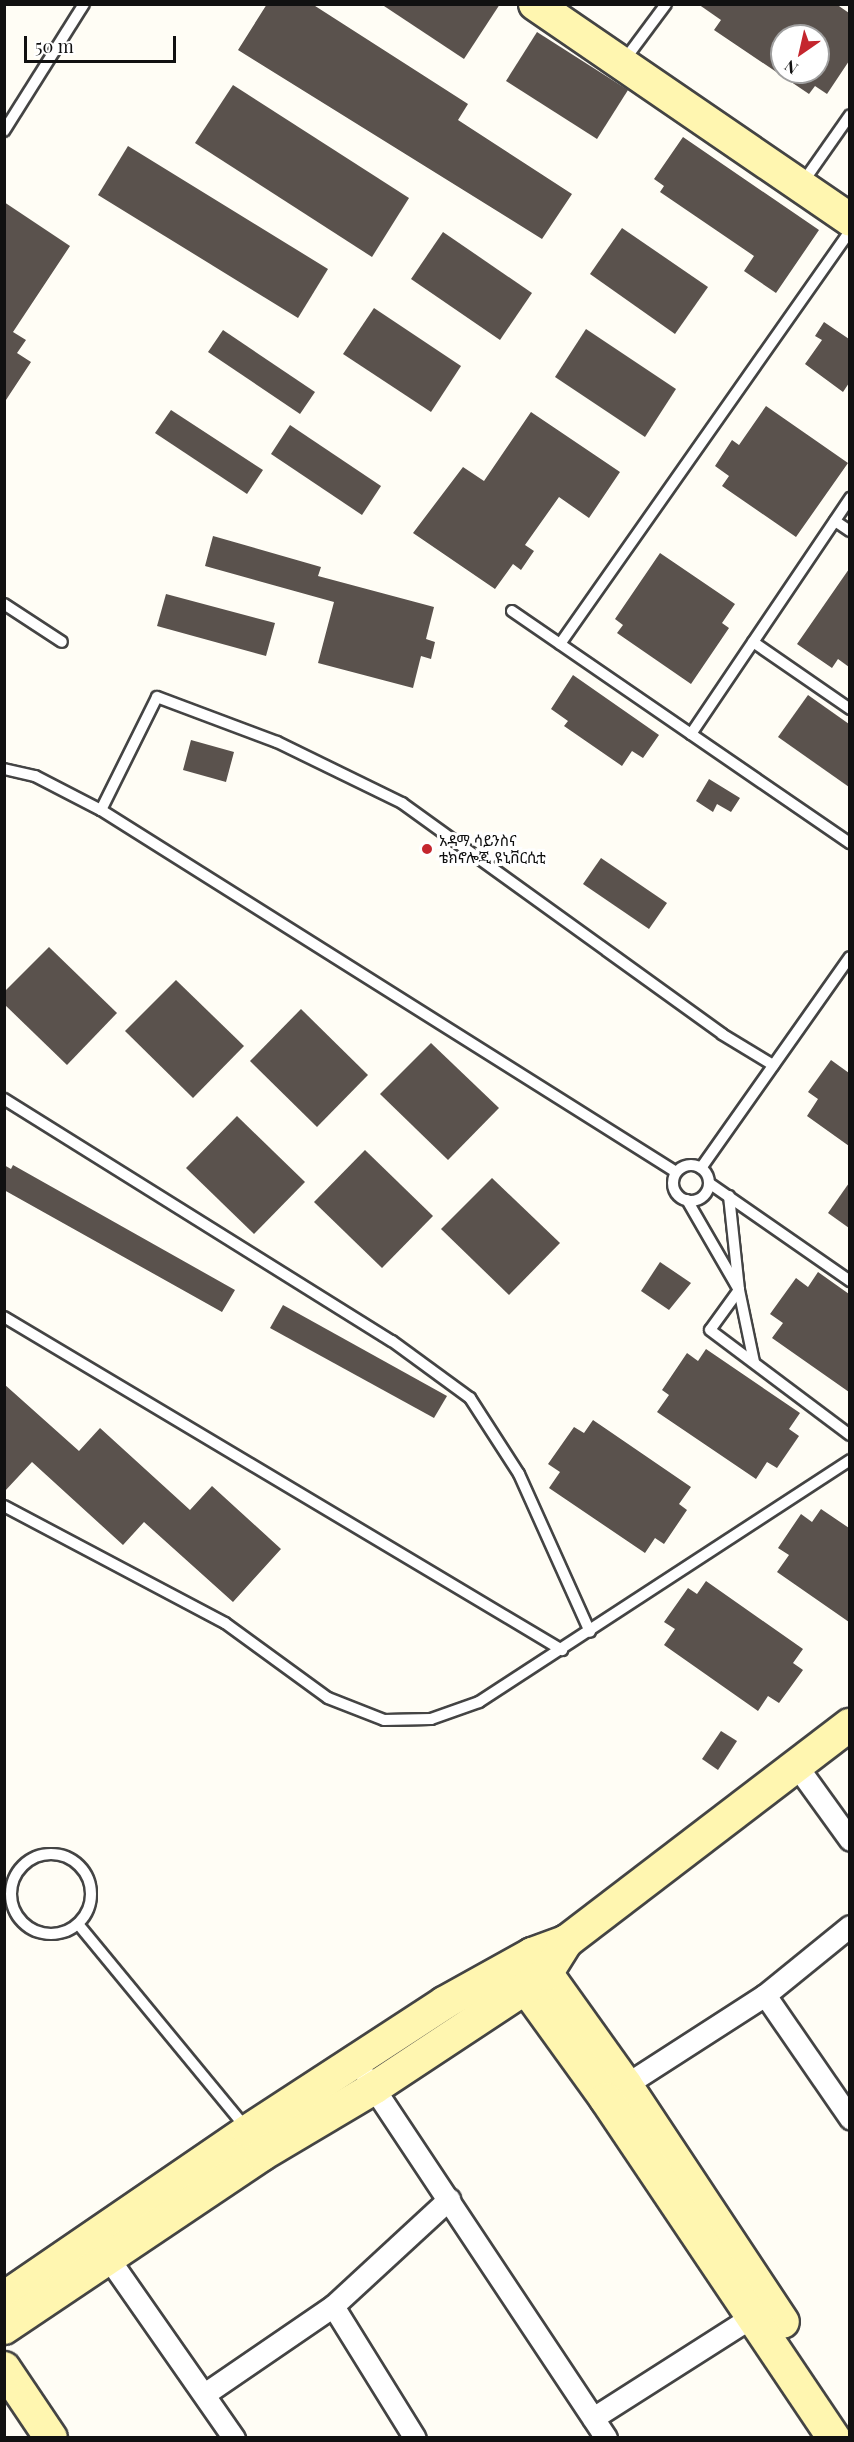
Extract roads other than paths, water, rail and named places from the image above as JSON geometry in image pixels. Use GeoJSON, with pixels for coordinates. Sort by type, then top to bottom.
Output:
{"type":"FeatureCollection","features":[{"type":"Feature","properties":{"kind":"street"},"geometry":{"type":"LineString","coordinates":[[535,4],[849,220]]}},
{"type":"Feature","properties":{"kind":"street"},"geometry":{"type":"LineString","coordinates":[[254,2143],[374,2088],[849,1725]]}},
{"type":"Feature","properties":{"kind":"street"},"geometry":{"type":"LineString","coordinates":[[796,1765],[849,1840]]}},
{"type":"Feature","properties":{"kind":"street"},"geometry":{"type":"LineString","coordinates":[[616,2092],[765,1995],[849,1926]]}},
{"type":"Feature","properties":{"kind":"street"},"geometry":{"type":"LineString","coordinates":[[4,2298],[101,2246],[254,2143],[356,2062],[444,2003],[528,1971]]}},
{"type":"Feature","properties":{"kind":"street"},"geometry":{"type":"LineString","coordinates":[[528,1971],[849,2422]]}},
{"type":"Feature","properties":{"kind":"street"},"geometry":{"type":"LineString","coordinates":[[765,1995],[849,2118]]}},
{"type":"Feature","properties":{"kind":"street"},"geometry":{"type":"LineString","coordinates":[[356,2062],[606,2438]]}},
{"type":"Feature","properties":{"kind":"street"},"geometry":{"type":"LineString","coordinates":[[616,2092],[753,2316],[834,2438]]}},
{"type":"Feature","properties":{"kind":"street"},"geometry":{"type":"LineString","coordinates":[[206,2393],[333,2306],[449,2199]]}},
{"type":"Feature","properties":{"kind":"street"},"geometry":{"type":"LineString","coordinates":[[4,2328],[101,2246]]}},
{"type":"Feature","properties":{"kind":"street"},"geometry":{"type":"LineString","coordinates":[[101,2246],[206,2393],[234,2438]]}},
{"type":"Feature","properties":{"kind":"street"},"geometry":{"type":"LineString","coordinates":[[333,2306],[415,2438]]}},
{"type":"Feature","properties":{"kind":"street"},"geometry":{"type":"LineString","coordinates":[[593,2418],[753,2316]]}},
{"type":"Feature","properties":{"kind":"street"},"geometry":{"type":"LineString","coordinates":[[4,2367],[51,2438]]}},
{"type":"Feature","properties":{"kind":"lane"},"geometry":{"type":"LineString","coordinates":[[4,130],[84,4]]}},
{"type":"Feature","properties":{"kind":"lane"},"geometry":{"type":"LineString","coordinates":[[622,64],[666,4]]}},
{"type":"Feature","properties":{"kind":"lane"},"geometry":{"type":"LineString","coordinates":[[801,185],[849,115]]}},
{"type":"Feature","properties":{"kind":"lane"},"geometry":{"type":"LineString","coordinates":[[560,644],[849,231]]}},
{"type":"Feature","properties":{"kind":"lane"},"geometry":{"type":"LineString","coordinates":[[691,734],[849,498]]}},
{"type":"Feature","properties":{"kind":"lane"},"geometry":{"type":"LineString","coordinates":[[835,520],[849,531]]}},
{"type":"Feature","properties":{"kind":"lane"},"geometry":{"type":"LineString","coordinates":[[4,604],[62,642]]}},
{"type":"Feature","properties":{"kind":"lane"},"geometry":{"type":"LineString","coordinates":[[512,611],[849,843]]}},
{"type":"Feature","properties":{"kind":"lane"},"geometry":{"type":"LineString","coordinates":[[753,642],[849,714]]}},
{"type":"Feature","properties":{"kind":"lane"},"geometry":{"type":"LineString","coordinates":[[101,810],[157,697],[278,742],[402,803],[714,1028],[773,1065]]}},
{"type":"Feature","properties":{"kind":"lane"},"geometry":{"type":"LineString","coordinates":[[4,769],[35,776],[101,810],[676,1172]]}},
{"type":"Feature","properties":{"kind":"lane"},"geometry":{"type":"LineString","coordinates":[[701,1168],[849,957]]}},
{"type":"Feature","properties":{"kind":"lane"},"geometry":{"type":"LineString","coordinates":[[4,1099],[392,1341],[470,1398],[519,1474],[590,1632]]}},
{"type":"Feature","properties":{"kind":"lane"},"geometry":{"type":"LineString","coordinates":[[739,1290],[687,1200],[673,1186],[676,1172],[688,1165],[701,1168],[709,1183],[849,1281]]}},
{"type":"Feature","properties":{"kind":"lane"},"geometry":{"type":"LineString","coordinates":[[687,1200],[701,1198],[709,1183]]}},
{"type":"Feature","properties":{"kind":"lane"},"geometry":{"type":"LineString","coordinates":[[729,1196],[739,1290],[754,1362]]}},
{"type":"Feature","properties":{"kind":"lane"},"geometry":{"type":"LineString","coordinates":[[739,1290],[710,1330],[849,1435]]}},
{"type":"Feature","properties":{"kind":"lane"},"geometry":{"type":"LineString","coordinates":[[4,1317],[562,1650]]}},
{"type":"Feature","properties":{"kind":"lane"},"geometry":{"type":"LineString","coordinates":[[4,1506],[225,1623],[328,1698],[384,1720],[431,1719],[479,1702],[590,1632],[849,1460]]}},
{"type":"Feature","properties":{"kind":"lane"},"geometry":{"type":"LineString","coordinates":[[56,1854],[67,1857],[85,1872],[90,1882],[90,1905],[78,1924],[58,1934],[35,1931],[17,1916],[8,1894],[17,1873],[34,1857],[56,1854]]}},
{"type":"Feature","properties":{"kind":"lane"},"geometry":{"type":"LineString","coordinates":[[78,1924],[254,2143]]}},
{"type":"Feature","properties":{"kind":"place","name":"አዳማ ሳይንስና ቴክኖሎጂ ዩኒቨርሲቲ"},"geometry":{"type":"Point","coordinates":[427,849]}}]}
